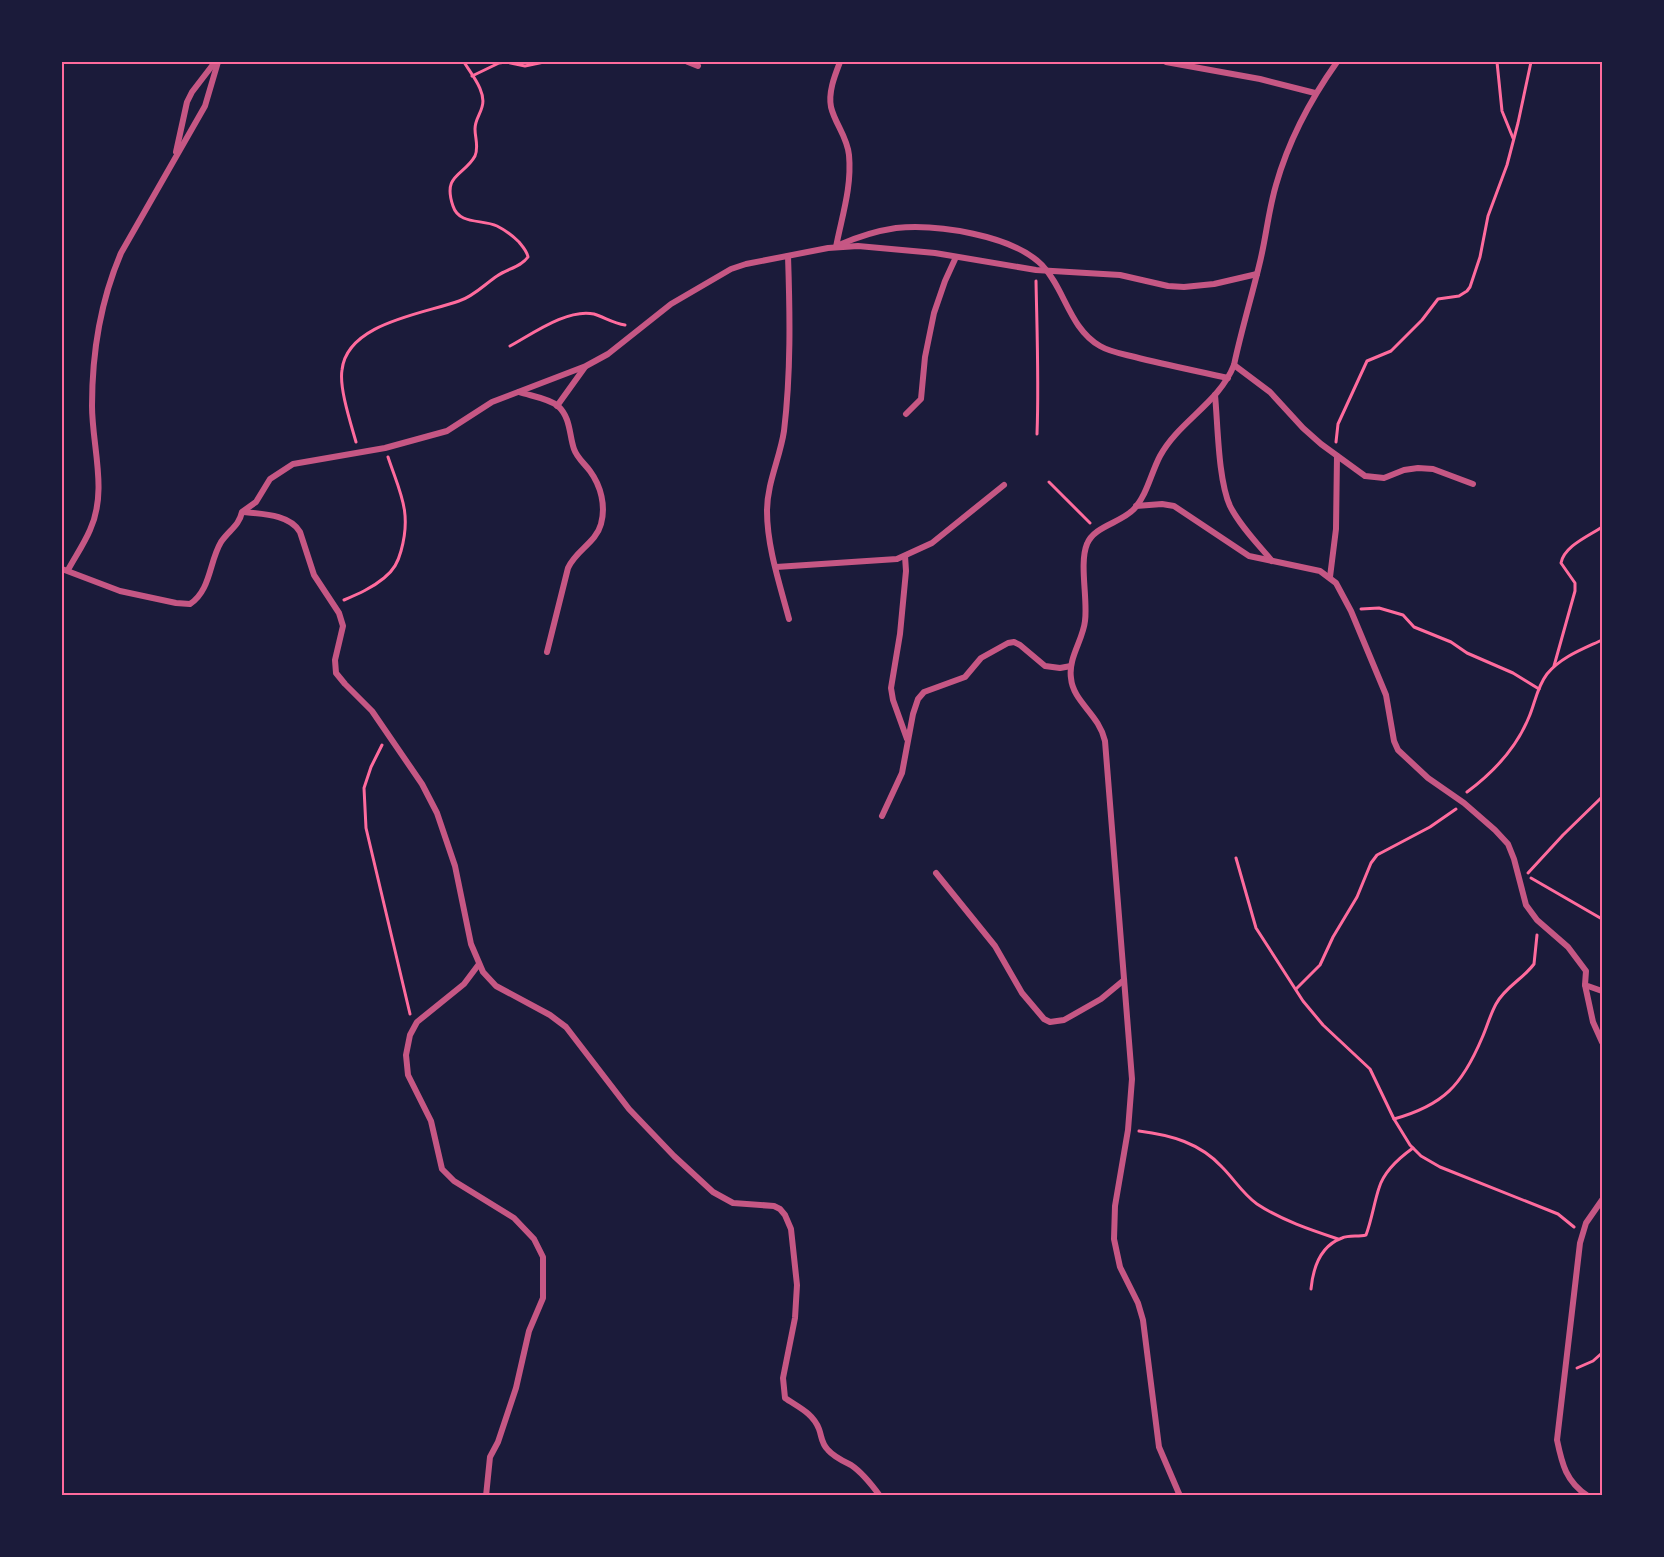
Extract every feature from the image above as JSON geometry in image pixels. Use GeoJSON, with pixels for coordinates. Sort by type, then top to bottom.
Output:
{"type":"FeatureCollection","features":[{"type":"Feature","properties":{"kind":"street"},"geometry":{"type":"LineString","coordinates":[[172,163],[187,102],[192,92],[217,62]]}},
{"type":"Feature","properties":{"kind":"street"},"geometry":{"type":"LineString","coordinates":[[217,62],[205,106],[121,253],[111,278],[102,309],[94,356],[92,408],[99,476],[96,507],[91,529],[65,569],[120,591],[176,603],[190,604],[201,594],[220,543],[240,521],[242,512],[256,502],[270,479],[293,464],[385,448],[447,431],[492,402],[586,366],[608,354],[671,304],[731,269],[746,264],[836,247],[901,249],[1047,272],[1120,275],[1168,286],[1214,284],[1257,274]]}},
{"type":"Feature","properties":{"kind":"street"},"geometry":{"type":"LineString","coordinates":[[688,62],[698,66]]}},
{"type":"Feature","properties":{"kind":"street"},"geometry":{"type":"LineString","coordinates":[[836,247],[847,200],[849,175],[847,143],[830,102],[832,85],[840,62]]}},
{"type":"Feature","properties":{"kind":"street"},"geometry":{"type":"LineString","coordinates":[[1166,62],[1260,79],[1315,93]]}},
{"type":"Feature","properties":{"kind":"street"},"geometry":{"type":"LineString","coordinates":[[1180,1496],[1159,1447],[1143,1320],[1138,1302],[1120,1268],[1114,1239],[1115,1206],[1128,1130],[1132,1079],[1105,741],[1100,725],[1075,691],[1071,680],[1071,666],[1086,620],[1085,550],[1089,540],[1136,506],[1160,456],[1172,439],[1215,396],[1228,378],[1257,274],[1275,186],[1293,137],[1315,93],[1337,62]]}},
{"type":"Feature","properties":{"kind":"street"},"geometry":{"type":"LineString","coordinates":[[836,247],[857,237],[893,229],[922,227],[1000,240],[1024,251],[1047,272],[1078,324],[1100,346],[1139,358],[1228,378]]}},
{"type":"Feature","properties":{"kind":"street"},"geometry":{"type":"LineString","coordinates":[[788,256],[790,316],[788,389],[782,443],[769,485],[767,512],[776,567],[789,619]]}},
{"type":"Feature","properties":{"kind":"street"},"geometry":{"type":"LineString","coordinates":[[906,414],[921,399],[925,357],[934,313],[956,257]]}},
{"type":"Feature","properties":{"kind":"street"},"geometry":{"type":"LineString","coordinates":[[1233,365],[1270,392],[1303,428],[1356,471],[1369,477],[1384,478],[1407,469],[1433,469],[1473,484]]}},
{"type":"Feature","properties":{"kind":"street"},"geometry":{"type":"LineString","coordinates":[[557,406],[586,366]]}},
{"type":"Feature","properties":{"kind":"street"},"geometry":{"type":"LineString","coordinates":[[518,392],[557,406],[568,421],[575,452],[598,483],[602,496],[603,513],[597,534],[574,558],[568,568],[547,652]]}},
{"type":"Feature","properties":{"kind":"street"},"geometry":{"type":"LineString","coordinates":[[1215,396],[1223,480],[1227,496],[1240,522],[1272,561]]}},
{"type":"Feature","properties":{"kind":"street"},"geometry":{"type":"LineString","coordinates":[[1330,577],[1336,529],[1337,456]]}},
{"type":"Feature","properties":{"kind":"street"},"geometry":{"type":"LineString","coordinates":[[776,567],[888,561],[905,556],[942,535],[1004,485]]}},
{"type":"Feature","properties":{"kind":"street"},"geometry":{"type":"LineString","coordinates":[[1136,506],[1162,504],[1174,506],[1242,553],[1320,571],[1330,577],[1351,611],[1386,695],[1394,741],[1398,750],[1428,778],[1461,800],[1496,830],[1508,844],[1524,900],[1537,920],[1568,947],[1586,971],[1585,985],[1593,1022],[1602,1042]]}},
{"type":"Feature","properties":{"kind":"street"},"geometry":{"type":"LineString","coordinates":[[242,512],[281,519],[297,527],[303,537],[314,575],[339,613],[343,628],[335,660],[336,673],[365,702],[422,784],[437,813],[455,867],[471,944],[487,976],[496,986],[550,1015],[566,1027],[629,1109],[674,1156],[713,1192],[733,1203],[769,1205],[783,1211],[791,1229],[797,1285],[795,1318],[783,1377],[785,1398],[814,1420],[822,1443],[828,1451],[853,1467],[872,1484],[880,1496]]}},
{"type":"Feature","properties":{"kind":"street"},"geometry":{"type":"LineString","coordinates":[[905,556],[906,571],[900,633],[891,688],[907,739]]}},
{"type":"Feature","properties":{"kind":"street"},"geometry":{"type":"LineString","coordinates":[[882,816],[902,773],[907,739],[918,699],[924,692],[965,677],[981,658],[1004,644],[1016,643],[1045,666],[1060,668],[1071,666]]}},
{"type":"Feature","properties":{"kind":"street"},"geometry":{"type":"LineString","coordinates":[[936,873],[1006,961],[1022,993],[1050,1022],[1064,1020],[1101,999],[1124,980]]}},
{"type":"Feature","properties":{"kind":"street"},"geometry":{"type":"LineString","coordinates":[[479,964],[464,984],[429,1011],[413,1027],[407,1045],[407,1069],[413,1088],[431,1120],[442,1169],[454,1181],[514,1218],[534,1239],[543,1257],[543,1298],[529,1331],[516,1388],[498,1442],[490,1457],[486,1496]]}},
{"type":"Feature","properties":{"kind":"street"},"geometry":{"type":"LineString","coordinates":[[1585,985],[1602,991]]}},
{"type":"Feature","properties":{"kind":"street"},"geometry":{"type":"LineString","coordinates":[[1588,1496],[1577,1489],[1568,1478],[1561,1461],[1557,1440],[1582,1232],[1602,1200]]}},
{"type":"Feature","properties":{"kind":"path"},"geometry":{"type":"LineString","coordinates":[[358,453],[341,372],[350,348],[361,338],[390,323],[461,301],[502,273],[524,262],[528,257],[527,252],[513,236],[497,226],[469,221],[455,212],[452,206],[451,186],[454,177],[471,162],[477,148],[476,122],[483,106],[483,99],[464,62]]}},
{"type":"Feature","properties":{"kind":"path"},"geometry":{"type":"LineString","coordinates":[[472,76],[500,63],[525,66],[544,62]]}},
{"type":"Feature","properties":{"kind":"path"},"geometry":{"type":"LineString","coordinates":[[1497,62],[1502,111],[1514,138]]}},
{"type":"Feature","properties":{"kind":"path"},"geometry":{"type":"LineString","coordinates":[[1337,456],[1337,426],[1367,361],[1391,351],[1422,320],[1438,299],[1459,296],[1468,290],[1480,257],[1488,216],[1501,185],[1514,138],[1531,62]]}},
{"type":"Feature","properties":{"kind":"path"},"geometry":{"type":"LineString","coordinates":[[1036,270],[1037,369],[1040,396],[1037,434]]}},
{"type":"Feature","properties":{"kind":"path"},"geometry":{"type":"LineString","coordinates":[[510,346],[554,321],[584,314],[594,314],[617,324],[643,327]]}},
{"type":"Feature","properties":{"kind":"path"},"geometry":{"type":"LineString","coordinates":[[334,605],[385,578],[397,563],[406,529],[406,512],[385,448]]}},
{"type":"Feature","properties":{"kind":"path"},"geometry":{"type":"LineString","coordinates":[[1049,482],[1099,531]]}},
{"type":"Feature","properties":{"kind":"path"},"geometry":{"type":"LineString","coordinates":[[1553,668],[1575,591],[1575,583],[1561,563],[1562,556],[1602,527]]}},
{"type":"Feature","properties":{"kind":"path"},"geometry":{"type":"LineString","coordinates":[[1351,611],[1379,608],[1403,615],[1414,627],[1451,642],[1513,673],[1539,689]]}},
{"type":"Feature","properties":{"kind":"path"},"geometry":{"type":"LineString","coordinates":[[1296,989],[1320,965],[1332,937],[1357,897],[1371,863],[1377,855],[1430,827],[1485,779],[1518,742],[1545,676],[1572,654],[1602,640]]}},
{"type":"Feature","properties":{"kind":"path"},"geometry":{"type":"LineString","coordinates":[[381,726],[384,741],[364,788],[366,828],[399,976],[413,1027]]}},
{"type":"Feature","properties":{"kind":"path"},"geometry":{"type":"LineString","coordinates":[[1602,797],[1526,876],[1602,919]]}},
{"type":"Feature","properties":{"kind":"path"},"geometry":{"type":"LineString","coordinates":[[1236,858],[1256,928],[1323,1025],[1370,1069],[1394,1119],[1413,1148],[1421,1156],[1440,1167],[1558,1214],[1582,1232]]}},
{"type":"Feature","properties":{"kind":"path"},"geometry":{"type":"LineString","coordinates":[[1394,1119],[1433,1105],[1460,1080],[1482,1040],[1496,1004],[1508,988],[1534,964],[1537,947],[1537,920]]}},
{"type":"Feature","properties":{"kind":"path"},"geometry":{"type":"LineString","coordinates":[[1128,1130],[1165,1134],[1205,1151],[1257,1204],[1312,1230],[1338,1239]]}},
{"type":"Feature","properties":{"kind":"path"},"geometry":{"type":"LineString","coordinates":[[1311,1289],[1318,1260],[1323,1252],[1338,1239],[1366,1234],[1379,1186],[1392,1166],[1413,1148]]}},
{"type":"Feature","properties":{"kind":"path"},"geometry":{"type":"LineString","coordinates":[[1565,1375],[1602,1353]]}}]}
